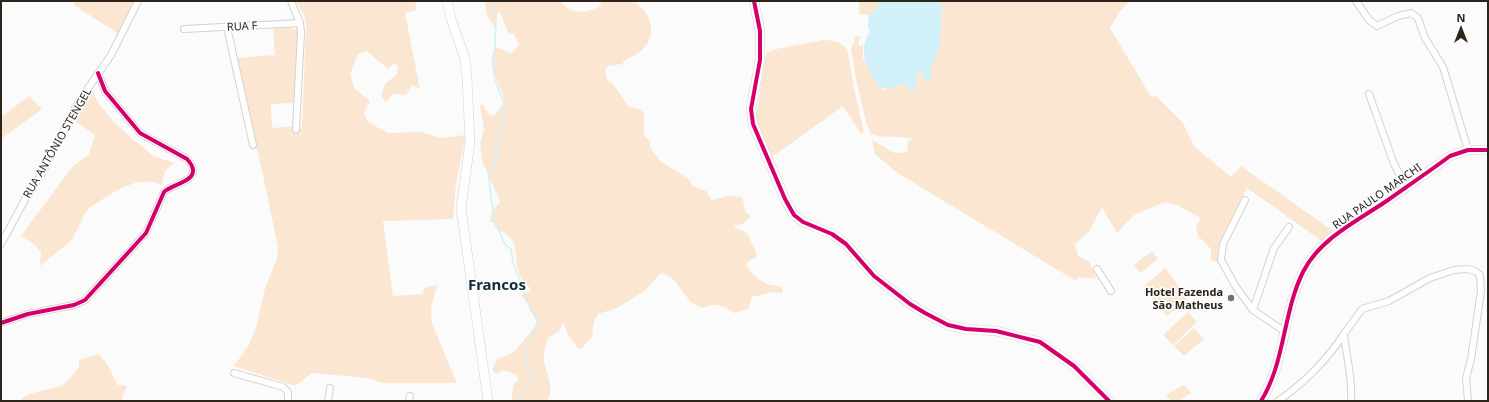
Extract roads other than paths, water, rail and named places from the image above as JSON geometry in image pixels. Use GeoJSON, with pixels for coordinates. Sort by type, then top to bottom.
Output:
{"type":"FeatureCollection","features":[{"type":"Feature","properties":{"kind":"street","name":"RUA ANTÔNIO STENGEL"},"geometry":{"type":"LineString","coordinates":[[1,244],[28,194],[41,175],[76,106],[110,55],[138,1]]}},
{"type":"Feature","properties":{"kind":"street"},"geometry":{"type":"LineString","coordinates":[[291,1],[300,23],[301,33],[296,129]]}},
{"type":"Feature","properties":{"kind":"street"},"geometry":{"type":"LineString","coordinates":[[447,1],[451,19],[465,59],[467,78],[471,134],[461,208],[488,401]]}},
{"type":"Feature","properties":{"kind":"street"},"geometry":{"type":"LineString","coordinates":[[754,1],[760,31],[760,60],[751,109],[752,124],[785,199],[794,215],[803,222],[832,234],[846,244],[874,276],[920,310],[948,325],[966,329],[996,331],[1040,342],[1074,366],[1109,401]]}},
{"type":"Feature","properties":{"kind":"street"},"geometry":{"type":"LineString","coordinates":[[1356,1],[1369,20],[1377,26],[1405,14],[1411,13],[1418,18],[1425,38],[1443,67],[1468,150]]}},
{"type":"Feature","properties":{"kind":"street","name":"RUA F"},"geometry":{"type":"LineString","coordinates":[[184,29],[300,23]]}},
{"type":"Feature","properties":{"kind":"street"},"geometry":{"type":"LineString","coordinates":[[227,27],[253,145]]}},
{"type":"Feature","properties":{"kind":"street"},"geometry":{"type":"LineString","coordinates":[[1,323],[28,314],[74,306],[85,300],[146,233],[164,192],[168,188],[182,184],[190,177],[192,168],[187,159],[148,138],[134,126],[105,91],[98,73]]}},
{"type":"Feature","properties":{"kind":"street"},"geometry":{"type":"LineString","coordinates":[[1369,94],[1394,164],[1406,186]]}},
{"type":"Feature","properties":{"kind":"street","name":"RUA PAULO MARCHI"},"geometry":{"type":"LineString","coordinates":[[1261,401],[1274,373],[1284,331],[1300,280],[1308,263],[1335,236],[1450,156],[1468,150],[1488,150]]}},
{"type":"Feature","properties":{"kind":"street"},"geometry":{"type":"LineString","coordinates":[[1245,200],[1223,244],[1221,260],[1236,287],[1253,310],[1284,331]]}},
{"type":"Feature","properties":{"kind":"street"},"geometry":{"type":"LineString","coordinates":[[1253,310],[1274,248],[1289,227]]}},
{"type":"Feature","properties":{"kind":"street"},"geometry":{"type":"LineString","coordinates":[[1278,401],[1292,392],[1313,371],[1344,334],[1362,309],[1389,301],[1430,278],[1454,270],[1468,268],[1475,270],[1480,275],[1481,291],[1472,352],[1466,378],[1468,401]]}},
{"type":"Feature","properties":{"kind":"street"},"geometry":{"type":"LineString","coordinates":[[1097,269],[1111,290]]}},
{"type":"Feature","properties":{"kind":"street"},"geometry":{"type":"LineString","coordinates":[[1344,334],[1346,356],[1352,384],[1351,401]]}},
{"type":"Feature","properties":{"kind":"street"},"geometry":{"type":"LineString","coordinates":[[234,372],[283,387],[288,392],[288,401]]}},
{"type":"Feature","properties":{"kind":"street"},"geometry":{"type":"LineString","coordinates":[[328,401],[330,388]]}},
{"type":"Feature","properties":{"kind":"water"},"geometry":{"type":"Polygon","coordinates":[[[881,1],[941,1],[939,46],[934,62],[930,68],[932,74],[930,79],[925,81],[922,72],[919,72],[916,79],[917,84],[913,92],[910,92],[908,86],[905,84],[887,89],[877,86],[864,56],[864,44],[870,32],[868,26],[869,15],[875,10],[881,1]]]}},
{"type":"Feature","properties":{"kind":"waterway"},"geometry":{"type":"LineString","coordinates":[[493,1],[496,20],[495,48],[492,61],[495,80],[505,105],[494,167],[489,171],[491,197],[500,233],[504,243],[511,249],[513,263],[531,310],[536,316],[537,321],[537,326],[526,346],[525,352],[526,362],[534,379],[530,387],[521,394],[524,401]]}},
{"type":"Feature","properties":{"kind":"place","name":"Hotel Fazenda São Matheus"},"geometry":{"type":"Point","coordinates":[1231,298]}},
{"type":"Feature","properties":{"kind":"district","name":"Francos"},"geometry":{"type":"Point","coordinates":[497,285]}}]}
